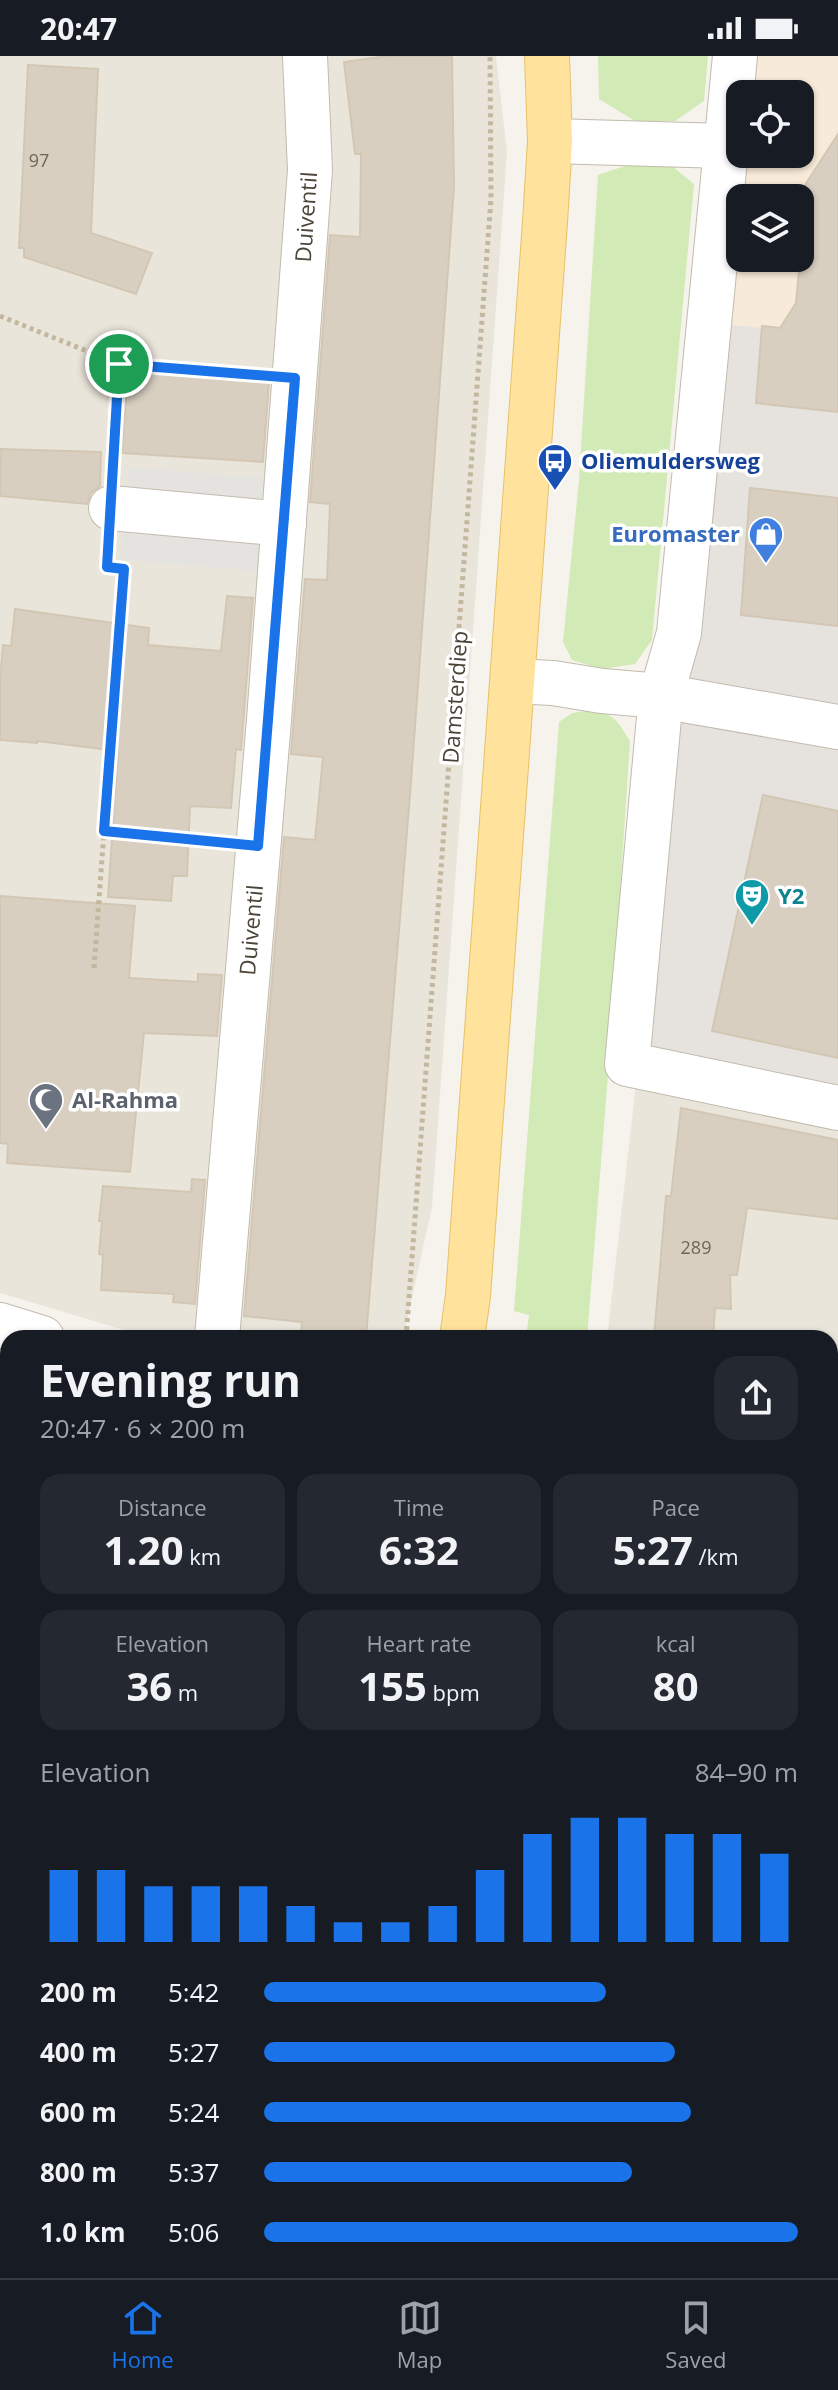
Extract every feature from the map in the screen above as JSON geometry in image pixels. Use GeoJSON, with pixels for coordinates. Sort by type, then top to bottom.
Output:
{"type":"FeatureCollection","features":[{"type":"Feature","properties":{"kind":"main road"},"geometry":{"type":"LineString","coordinates":[[463,1330],[513,681],[550,141],[547,56]]}},
{"type":"Feature","properties":{"kind":"street","name":"Duiventil"},"geometry":{"type":"LineString","coordinates":[[218,1330],[310,170],[305,56]]}},
{"type":"Feature","properties":{"kind":"street"},"geometry":{"type":"LineString","coordinates":[[735,56],[679,633],[661,696],[627,1064],[838,1108]]}},
{"type":"Feature","properties":{"kind":"street"},"geometry":{"type":"LineString","coordinates":[[550,141],[725,146]]}},
{"type":"Feature","properties":{"kind":"street"},"geometry":{"type":"LineString","coordinates":[[111,508],[284,524]]}},
{"type":"Feature","properties":{"kind":"street"},"geometry":{"type":"LineString","coordinates":[[513,681],[661,696],[838,727]]}},
{"type":"Feature","properties":{"kind":"path","name":"Damsterdiep"},"geometry":{"type":"LineString","coordinates":[[407,1330],[491,199],[490,56]]}},
{"type":"Feature","properties":{"kind":"path"},"geometry":{"type":"LineString","coordinates":[[0,316],[119,364],[295,378]]}},
{"type":"Feature","properties":{"kind":"path"},"geometry":{"type":"LineString","coordinates":[[94,968],[124,569],[107,567],[119,364]]}},
{"type":"Feature","properties":{"kind":"path"},"geometry":{"type":"LineString","coordinates":[[104,831],[258,846]]}},
{"type":"Feature","properties":{"kind":"shaded area"},"geometry":{"type":"Polygon","coordinates":[[[0,56],[496,56],[507,152],[432,1207],[405,1330],[124,1330],[0,1293],[0,56]]]}},
{"type":"Feature","properties":{"kind":"shaded area"},"geometry":{"type":"Polygon","coordinates":[[[742,56],[838,56],[838,336],[715,323],[726,214],[726,272],[814,272],[814,184],[729,184],[731,168],[814,168],[814,80],[740,80],[742,56]]]}},
{"type":"Feature","properties":{"kind":"shaded area"},"geometry":{"type":"Polygon","coordinates":[[[715,323],[838,336],[838,1092],[640,1049],[715,323]]]}},
{"type":"Feature","properties":{"kind":"shaded area"},"geometry":{"type":"Polygon","coordinates":[[[128,467],[274,479],[265,572],[120,559],[128,467]]]}},
{"type":"Feature","properties":{"kind":"shaded area"},"geometry":{"type":"Polygon","coordinates":[[[640,1049],[838,1092],[838,1330],[608,1330],[640,1049]]]}},
{"type":"Feature","properties":{"kind":"green space"},"geometry":{"type":"Polygon","coordinates":[[[598,56],[708,56],[704,101],[675,121],[635,121],[599,99],[598,56]]]}},
{"type":"Feature","properties":{"kind":"green space"},"geometry":{"type":"Polygon","coordinates":[[[628,165],[672,166],[694,184],[652,640],[635,664],[602,669],[572,660],[563,642],[579,480],[598,175],[628,165]]]}},
{"type":"Feature","properties":{"kind":"green space"},"geometry":{"type":"Polygon","coordinates":[[[586,711],[608,715],[630,741],[608,1075],[588,1330],[527,1330],[529,1315],[514,1311],[559,722],[572,713],[586,711]]]}},
{"type":"Feature","properties":{"kind":"building"},"geometry":{"type":"Polygon","coordinates":[[[387,56],[452,56],[454,187],[411,782],[367,1330],[302,1330],[302,1322],[244,1316],[284,837],[315,840],[323,757],[291,754],[305,579],[327,580],[330,504],[310,502],[330,235],[360,237],[361,154],[355,154],[344,62],[387,56]]]}},
{"type":"Feature","properties":{"kind":"building"},"geometry":{"type":"Polygon","coordinates":[[[28,65],[98,69],[91,233],[152,253],[136,294],[24,257],[24,248],[19,248],[28,65]]]}},
{"type":"Feature","properties":{"kind":"building"},"geometry":{"type":"Polygon","coordinates":[[[838,134],[838,412],[756,403],[762,326],[780,328],[796,303],[799,272],[814,272],[814,184],[806,184],[838,134]]]}},
{"type":"Feature","properties":{"kind":"building"},"geometry":{"type":"Polygon","coordinates":[[[128,371],[269,381],[263,462],[122,453],[128,371]]]}},
{"type":"Feature","properties":{"kind":"building"},"geometry":{"type":"Polygon","coordinates":[[[1,449],[101,452],[100,486],[91,493],[87,504],[0,496],[1,449]]]}},
{"type":"Feature","properties":{"kind":"building"},"geometry":{"type":"Polygon","coordinates":[[[750,488],[838,498],[838,626],[741,615],[750,488]]]}},
{"type":"Feature","properties":{"kind":"building"},"geometry":{"type":"Polygon","coordinates":[[[227,596],[253,598],[241,750],[236,749],[231,808],[190,806],[187,876],[173,876],[171,901],[108,897],[118,751],[37,741],[0,740],[3,645],[11,646],[15,609],[149,628],[148,645],[221,651],[227,596]]]}},
{"type":"Feature","properties":{"kind":"building"},"geometry":{"type":"Polygon","coordinates":[[[763,795],[838,811],[838,1058],[712,1031],[763,795]]]}},
{"type":"Feature","properties":{"kind":"building"},"geometry":{"type":"Polygon","coordinates":[[[0,896],[135,906],[129,978],[198,982],[198,974],[222,975],[217,1036],[144,1033],[130,1172],[7,1163],[8,1144],[0,1143],[0,896]]]}},
{"type":"Feature","properties":{"kind":"building"},"geometry":{"type":"Polygon","coordinates":[[[681,1108],[838,1140],[838,1219],[747,1208],[737,1275],[730,1275],[731,1309],[715,1308],[714,1330],[655,1330],[666,1196],[671,1196],[681,1108]]]}},
{"type":"Feature","properties":{"kind":"building"},"geometry":{"type":"Polygon","coordinates":[[[192,1179],[205,1180],[195,1304],[173,1302],[174,1294],[101,1290],[103,1255],[99,1254],[102,1221],[99,1221],[103,1186],[191,1192],[192,1179]]]}},
{"type":"Feature","properties":{"kind":"place","name":"Oliemuldersweg"},"geometry":{"type":"Point","coordinates":[555,492]}},
{"type":"Feature","properties":{"kind":"place","name":"Euromaster"},"geometry":{"type":"Point","coordinates":[766,565]}},
{"type":"Feature","properties":{"kind":"place","name":"Y2"},"geometry":{"type":"Point","coordinates":[752,927]}},
{"type":"Feature","properties":{"kind":"place","name":"Al-Rahma"},"geometry":{"type":"Point","coordinates":[46,1131]}},
{"type":"Feature","properties":{"kind":"route"},"geometry":{"type":"LineString","coordinates":[[119,364],[295,378],[258,846],[104,831],[124,569],[107,567],[119,364]]}}]}
